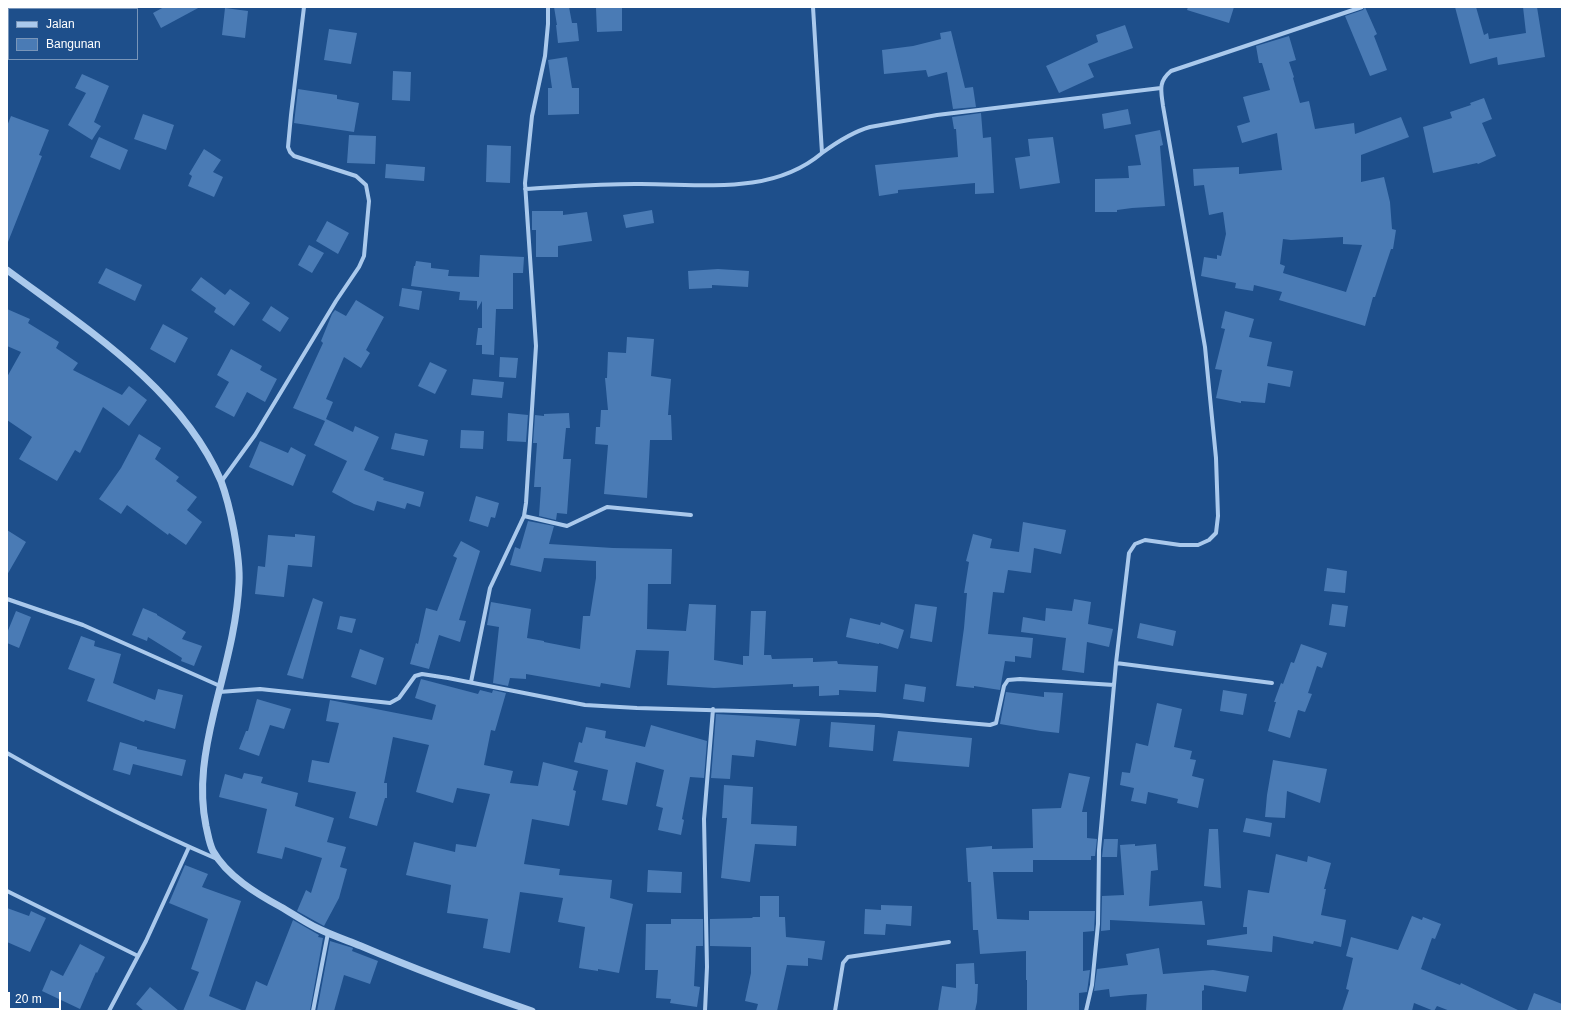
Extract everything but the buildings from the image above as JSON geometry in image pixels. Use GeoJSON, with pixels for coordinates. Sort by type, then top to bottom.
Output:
{"type":"FeatureCollection","features":[{"type":"Feature","properties":{"kind":"street"},"geometry":{"type":"LineString","coordinates":[[221,482],[255,435],[336,300],[359,268],[364,256],[369,202],[366,185],[356,176],[294,156],[290,152],[288,146],[304,7]]}},
{"type":"Feature","properties":{"kind":"street"},"geometry":{"type":"LineString","coordinates":[[471,682],[490,588],[524,516],[528,485],[536,346],[525,189],[532,116],[545,56],[548,7]]}},
{"type":"Feature","properties":{"kind":"street"},"geometry":{"type":"LineString","coordinates":[[813,7],[822,153]]}},
{"type":"Feature","properties":{"kind":"street"},"geometry":{"type":"LineString","coordinates":[[1086,1011],[1092,985],[1098,924],[1099,850],[1116,663],[1129,553],[1135,544],[1145,540],[1180,545],[1198,545],[1209,540],[1216,533],[1218,516],[1216,458],[1205,347],[1161,88],[1162,82],[1165,76],[1171,71],[1362,7]]}},
{"type":"Feature","properties":{"kind":"street"},"geometry":{"type":"LineString","coordinates":[[525,189],[634,184],[726,186],[759,183],[787,175],[814,160],[850,135],[870,127],[938,115],[1161,88]]}},
{"type":"Feature","properties":{"kind":"street"},"geometry":{"type":"LineString","coordinates":[[7,270],[105,342],[166,398],[204,447],[221,482],[233,523],[237,546],[240,582],[235,619],[205,751],[202,789],[204,815],[209,841],[219,860],[239,880],[254,892],[317,928],[391,960],[532,1011]]}},
{"type":"Feature","properties":{"kind":"street"},"geometry":{"type":"LineString","coordinates":[[524,516],[566,526],[607,507],[691,515]]}},
{"type":"Feature","properties":{"kind":"street"},"geometry":{"type":"LineString","coordinates":[[7,599],[83,625],[220,689],[260,689],[390,703],[399,698],[415,676],[422,674],[471,682],[584,705],[637,708],[878,714],[990,725],[996,723],[1004,686],[1008,680],[1020,679],[1114,685]]}},
{"type":"Feature","properties":{"kind":"street"},"geometry":{"type":"LineString","coordinates":[[1116,663],[1272,683]]}},
{"type":"Feature","properties":{"kind":"street"},"geometry":{"type":"LineString","coordinates":[[705,1011],[707,967],[704,819],[712,710]]}},
{"type":"Feature","properties":{"kind":"street"},"geometry":{"type":"LineString","coordinates":[[7,753],[59,782],[219,860]]}},
{"type":"Feature","properties":{"kind":"street"},"geometry":{"type":"LineString","coordinates":[[109,1011],[138,956],[190,847]]}},
{"type":"Feature","properties":{"kind":"street"},"geometry":{"type":"LineString","coordinates":[[7,891],[138,956]]}},
{"type":"Feature","properties":{"kind":"street"},"geometry":{"type":"LineString","coordinates":[[313,1011],[329,933]]}},
{"type":"Feature","properties":{"kind":"street"},"geometry":{"type":"LineString","coordinates":[[835,1011],[843,963],[848,957],[949,942]]}}]}
